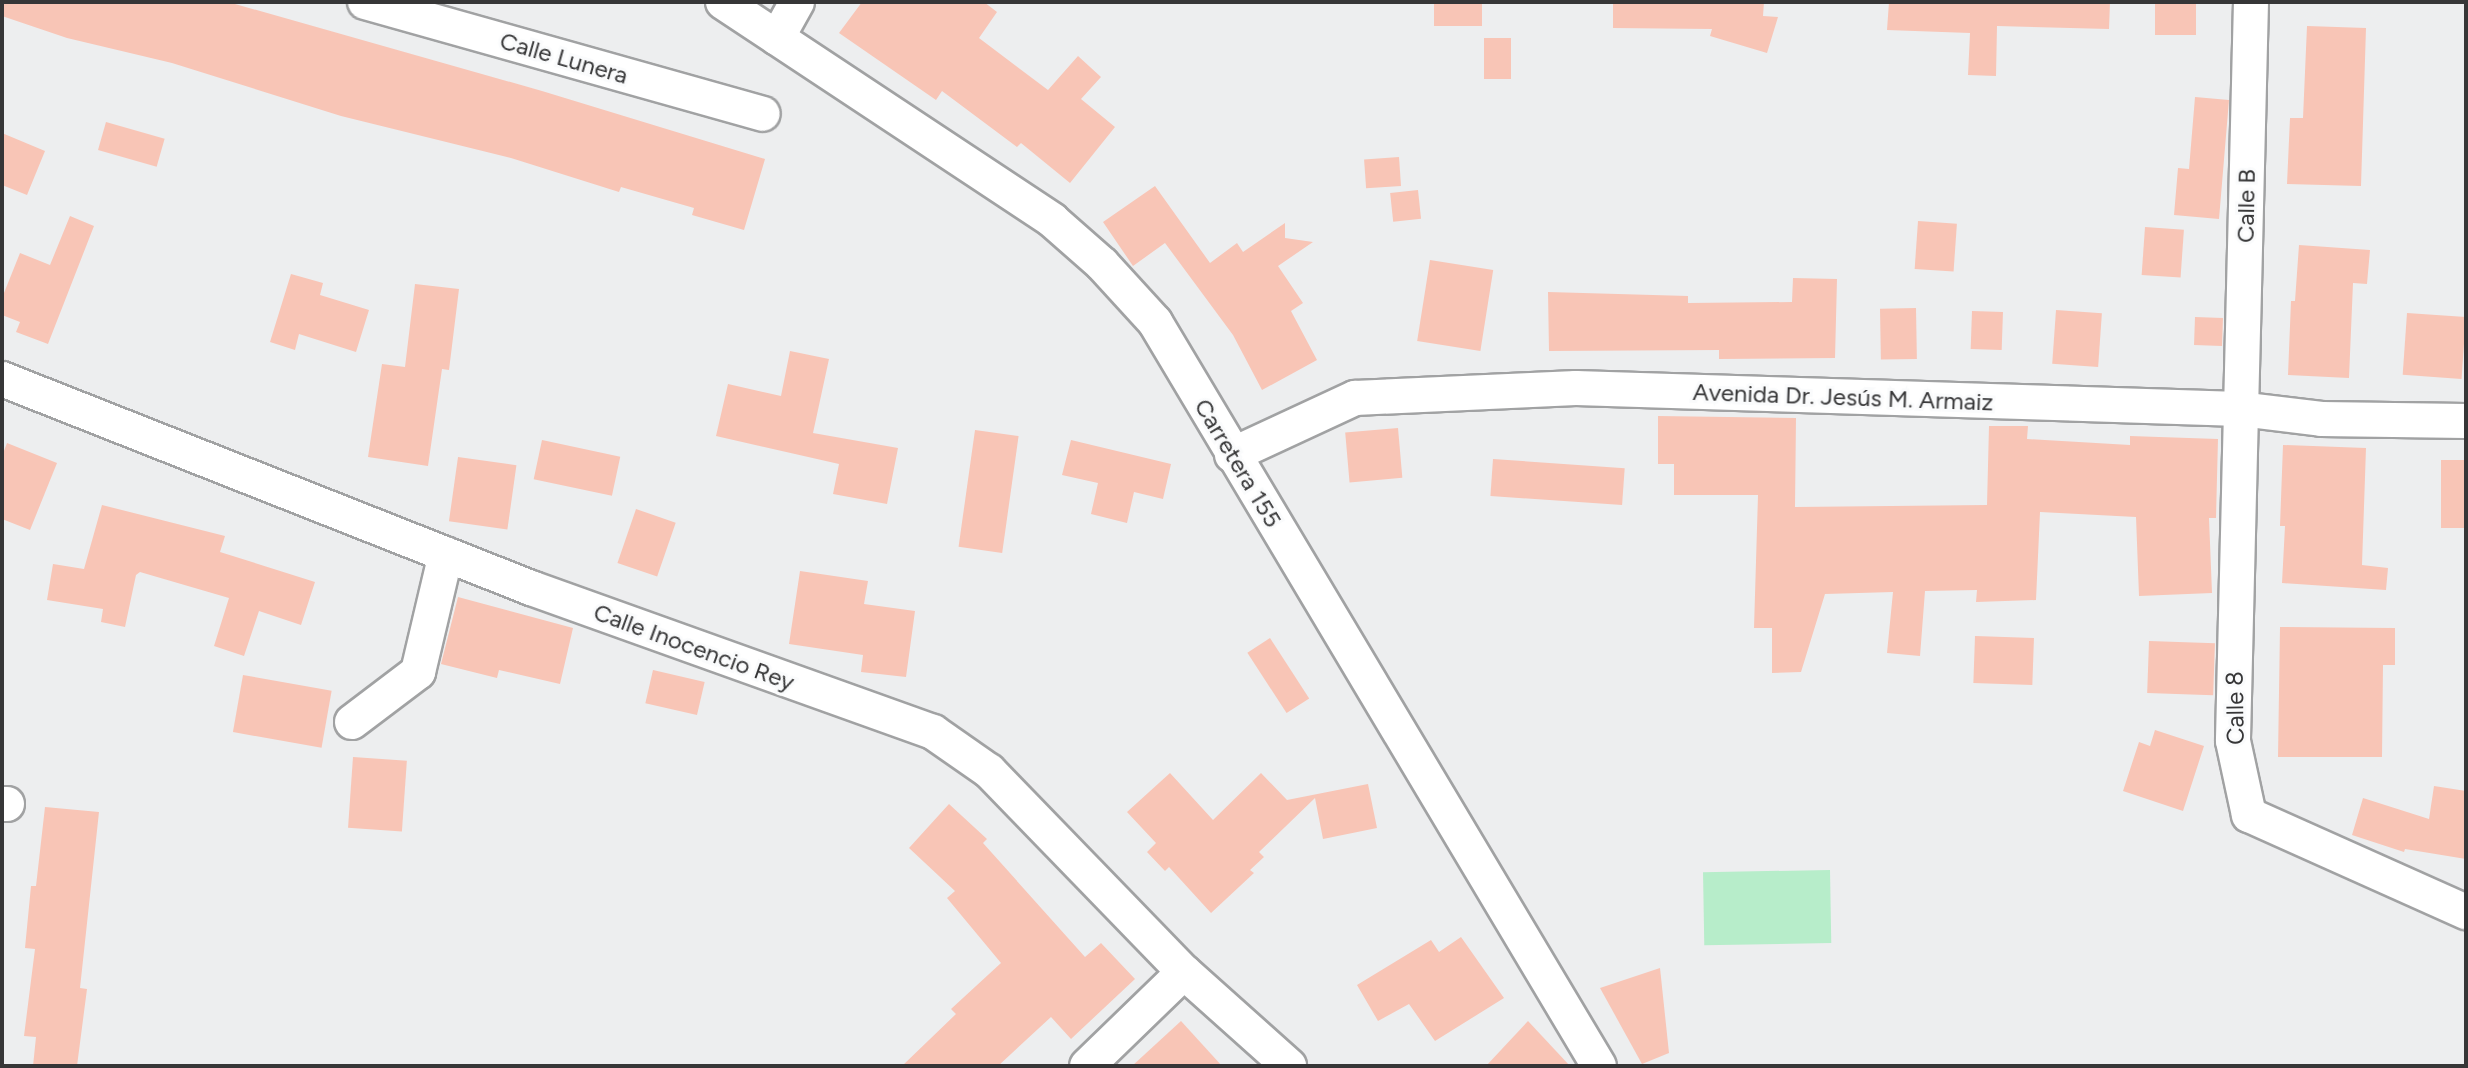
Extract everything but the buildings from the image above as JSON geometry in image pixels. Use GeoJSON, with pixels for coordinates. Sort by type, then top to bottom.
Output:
{"type":"FeatureCollection","features":[{"type":"Feature","properties":{"kind":"street","name":"Calle Lunera"},"geometry":{"type":"LineString","coordinates":[[365,2],[763,114]]}},
{"type":"Feature","properties":{"kind":"street","name":"Carretera 155"},"geometry":{"type":"LineString","coordinates":[[723,2],[1052,220],[1102,264],[1155,322],[1599,1066]]}},
{"type":"Feature","properties":{"kind":"street"},"geometry":{"type":"LineString","coordinates":[[777,38],[797,2]]}},
{"type":"Feature","properties":{"kind":"street","name":"Calle B"},"geometry":{"type":"LineString","coordinates":[[2240,409],[2251,2]]}},
{"type":"Feature","properties":{"kind":"street","name":"Calle Inocencio Rey"},"geometry":{"type":"LineString","coordinates":[[2,379],[531,588],[933,732],[989,771],[1184,972],[1289,1066]]}},
{"type":"Feature","properties":{"kind":"street","name":"Avenida Dr. Jesús M. Armaiz"},"geometry":{"type":"LineString","coordinates":[[1232,455],[1355,398],[1576,388],[2240,409],[2321,419],[2466,421]]}},
{"type":"Feature","properties":{"kind":"street","name":"Calle 8"},"geometry":{"type":"LineString","coordinates":[[2240,409],[2233,741],[2249,815],[2466,912]]}},
{"type":"Feature","properties":{"kind":"street"},"geometry":{"type":"LineString","coordinates":[[352,722],[418,672],[446,554]]}},
{"type":"Feature","properties":{"kind":"street"},"geometry":{"type":"LineString","coordinates":[[1087,1066],[1184,972]]}},
{"type":"Feature","properties":{"kind":"green space"},"geometry":{"type":"Polygon","coordinates":[[[1830,870],[1831,943],[1704,945],[1703,872],[1830,870]]]}}]}
